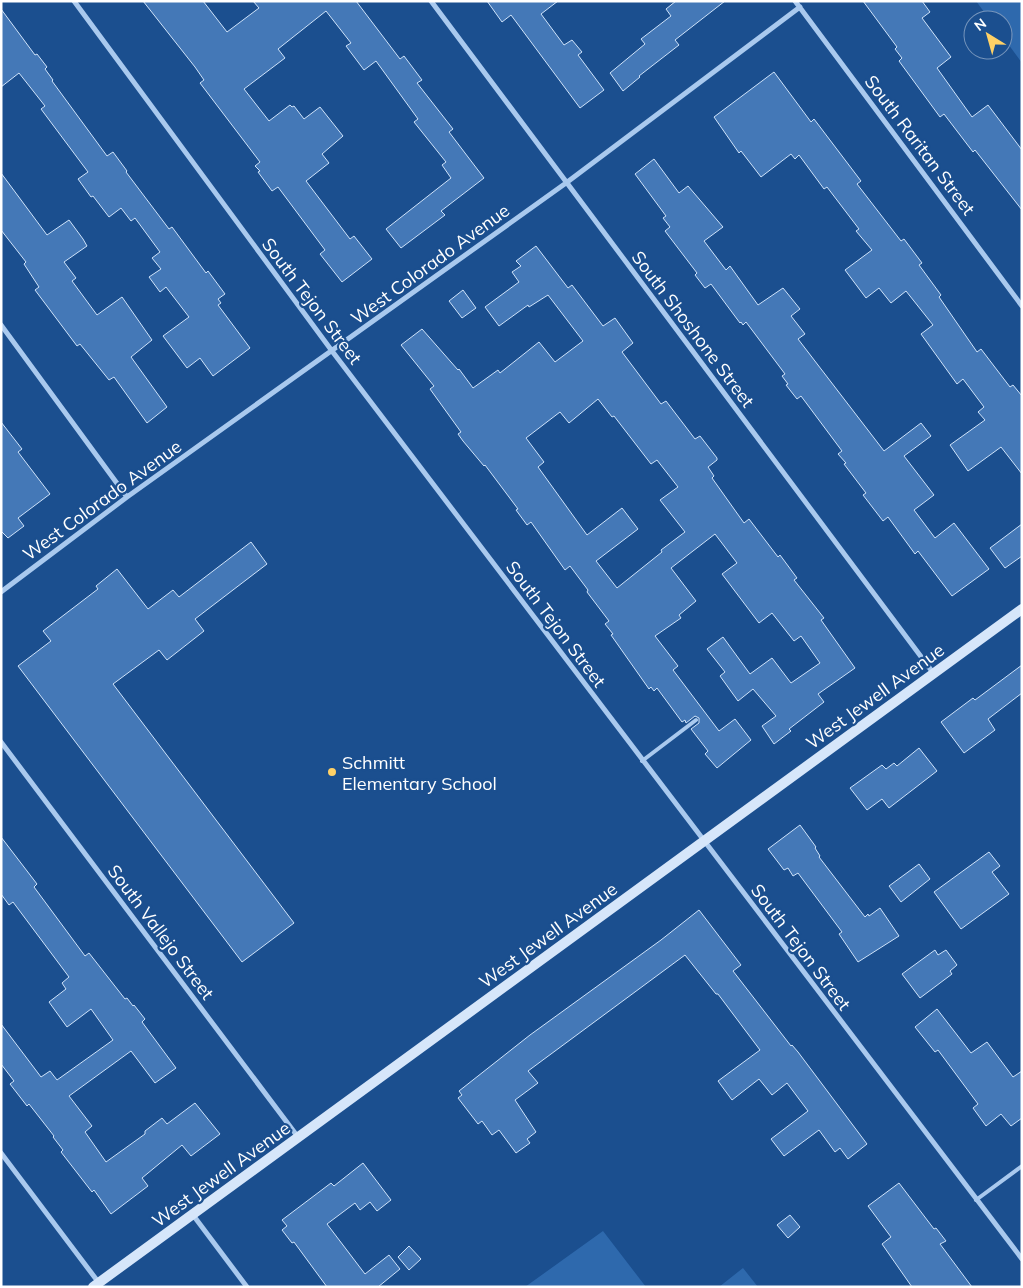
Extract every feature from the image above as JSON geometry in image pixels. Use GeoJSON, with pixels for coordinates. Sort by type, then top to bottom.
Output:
{"type":"FeatureCollection","features":[{"type":"Feature","properties":{"kind":"street","name":"South Tejon Street"},"geometry":{"type":"LineString","coordinates":[[74,1],[332,351],[703,842],[1022,1259]]}},
{"type":"Feature","properties":{"kind":"street","name":"South Shoshone Street"},"geometry":{"type":"LineString","coordinates":[[431,1],[934,674]]}},
{"type":"Feature","properties":{"kind":"street","name":"South Raritan Street"},"geometry":{"type":"LineString","coordinates":[[796,1],[1022,306]]}},
{"type":"Feature","properties":{"kind":"street","name":"West Colorado Avenue"},"geometry":{"type":"LineString","coordinates":[[1,592],[128,497],[566,183],[800,7]]}},
{"type":"Feature","properties":{"kind":"street"},"geometry":{"type":"LineString","coordinates":[[1,325],[128,497]]}},
{"type":"Feature","properties":{"kind":"street","name":"West Jewell Avenue"},"geometry":{"type":"LineString","coordinates":[[96,1285],[1022,610]]}},
{"type":"Feature","properties":{"kind":"street","name":"South Vallejo Street"},"geometry":{"type":"LineString","coordinates":[[1,742],[299,1138]]}},
{"type":"Feature","properties":{"kind":"street"},"geometry":{"type":"LineString","coordinates":[[1,1153],[96,1285]]}},
{"type":"Feature","properties":{"kind":"street"},"geometry":{"type":"LineString","coordinates":[[193,1215],[247,1287]]}},
{"type":"Feature","properties":{"kind":"lane"},"geometry":{"type":"LineString","coordinates":[[642,761],[696,720]]}},
{"type":"Feature","properties":{"kind":"lane"},"geometry":{"type":"LineString","coordinates":[[976,1200],[1022,1166]]}},
{"type":"Feature","properties":{"kind":"shaded area"},"geometry":{"type":"Polygon","coordinates":[[[976,1],[1022,1],[1022,63],[1013,51],[1013,10],[983,10],[976,1]]]}},
{"type":"Feature","properties":{"kind":"shaded area"},"geometry":{"type":"Polygon","coordinates":[[[603,1231],[646,1287],[525,1287],[603,1231]]]}},
{"type":"Feature","properties":{"kind":"shaded area"},"geometry":{"type":"Polygon","coordinates":[[[743,1268],[758,1287],[719,1287],[743,1268]]]}},
{"type":"Feature","properties":{"kind":"building"},"geometry":{"type":"Polygon","coordinates":[[[143,1],[203,1],[227,32],[259,8],[253,1],[356,1],[400,59],[404,56],[422,80],[417,83],[453,129],[449,132],[484,178],[441,211],[445,215],[401,248],[386,229],[451,178],[442,165],[446,162],[414,122],[418,119],[376,61],[364,70],[346,46],[351,43],[326,11],[278,49],[285,58],[244,89],[269,121],[290,105],[294,106],[304,119],[320,107],[343,136],[322,154],[329,163],[306,181],[350,239],[354,236],[372,259],[342,282],[320,254],[325,250],[278,187],[272,191],[258,172],[260,171],[255,166],[260,162],[200,83],[204,80],[195,67],[143,1]]]}},
{"type":"Feature","properties":{"kind":"building"},"geometry":{"type":"Polygon","coordinates":[[[487,1],[558,1],[541,14],[564,45],[572,40],[582,52],[578,55],[604,90],[580,108],[511,15],[502,22],[487,1]]]}},
{"type":"Feature","properties":{"kind":"building"},"geometry":{"type":"Polygon","coordinates":[[[676,1],[725,1],[675,40],[679,45],[623,91],[610,73],[645,44],[641,39],[671,16],[666,9],[676,1]]]}},
{"type":"Feature","properties":{"kind":"building"},"geometry":{"type":"Polygon","coordinates":[[[863,1],[922,1],[930,12],[922,18],[951,57],[937,68],[972,117],[988,105],[1022,150],[1022,210],[944,114],[940,117],[899,61],[902,58],[895,49],[897,47],[863,1]]]}},
{"type":"Feature","properties":{"kind":"building"},"geometry":{"type":"Polygon","coordinates":[[[1,9],[35,55],[37,54],[47,67],[45,69],[52,81],[107,156],[113,152],[169,229],[172,227],[206,273],[208,271],[225,294],[218,299],[221,303],[218,305],[250,348],[213,376],[200,358],[187,368],[163,336],[189,317],[166,287],[160,292],[149,277],[161,269],[152,258],[160,252],[135,218],[131,221],[121,208],[109,217],[93,196],[91,197],[78,179],[88,172],[41,109],[45,106],[19,73],[1,87],[1,9]]]}},
{"type":"Feature","properties":{"kind":"building"},"geometry":{"type":"Polygon","coordinates":[[[774,72],[811,122],[814,119],[861,181],[857,184],[901,241],[904,239],[922,263],[919,265],[941,295],[939,297],[977,352],[981,349],[1010,387],[1013,385],[1022,396],[1022,474],[1001,447],[968,471],[950,445],[985,420],[978,412],[984,407],[963,379],[957,384],[921,334],[933,325],[906,291],[891,303],[879,288],[866,298],[845,270],[872,250],[856,231],[859,229],[827,187],[824,189],[799,155],[795,159],[791,154],[761,177],[741,151],[739,153],[714,117],[774,72]]]}},
{"type":"Feature","properties":{"kind":"building"},"geometry":{"type":"Polygon","coordinates":[[[654,159],[679,193],[688,186],[723,227],[704,241],[726,270],[730,266],[758,305],[783,288],[800,309],[791,316],[805,334],[798,339],[884,451],[921,423],[931,436],[904,456],[934,495],[914,510],[935,538],[954,523],[989,569],[952,596],[918,551],[915,554],[888,517],[883,521],[863,495],[866,493],[838,454],[842,451],[801,396],[797,399],[786,385],[788,384],[782,376],[785,374],[746,322],[743,325],[740,323],[711,284],[705,288],[695,275],[697,273],[665,231],[670,227],[663,218],[666,216],[635,174],[654,159]]]}},
{"type":"Feature","properties":{"kind":"building"},"geometry":{"type":"Polygon","coordinates":[[[1,173],[47,235],[69,220],[83,239],[87,246],[64,262],[76,278],[72,281],[97,315],[122,297],[152,340],[131,357],[167,407],[147,423],[114,377],[109,380],[80,344],[77,346],[35,290],[39,287],[24,264],[26,262],[1,230],[1,173]]]}},
{"type":"Feature","properties":{"kind":"building"},"geometry":{"type":"Polygon","coordinates":[[[536,246],[568,288],[572,285],[603,326],[615,318],[633,343],[622,352],[661,404],[666,401],[695,439],[700,436],[717,458],[708,467],[714,476],[712,478],[744,523],[749,519],[778,557],[780,555],[797,578],[794,580],[824,618],[821,620],[855,668],[818,694],[824,702],[789,729],[791,731],[774,744],[762,726],[776,716],[753,689],[738,701],[720,676],[725,672],[707,649],[723,637],[750,674],[772,658],[791,683],[820,663],[801,636],[794,641],[772,613],[759,623],[722,574],[737,563],[715,534],[671,568],[696,601],[679,615],[681,618],[655,636],[678,666],[673,670],[719,731],[735,719],[751,740],[717,768],[705,754],[708,751],[691,729],[699,723],[699,718],[695,716],[686,723],[685,720],[682,722],[657,688],[654,691],[651,687],[649,689],[611,635],[613,634],[605,624],[609,621],[587,592],[588,590],[570,566],[565,570],[531,522],[527,525],[516,510],[518,509],[485,465],[458,434],[461,432],[430,389],[434,386],[401,345],[422,329],[459,369],[473,388],[498,370],[500,373],[539,342],[555,362],[583,341],[548,295],[529,307],[528,305],[499,326],[485,307],[519,282],[512,272],[521,266],[516,261],[536,246]],[[598,399],[569,423],[560,412],[526,438],[544,462],[538,467],[587,535],[622,508],[638,529],[596,561],[617,588],[685,532],[660,500],[678,487],[657,460],[651,464],[614,416],[612,417],[598,399]]]}},
{"type":"Feature","properties":{"kind":"building"},"geometry":{"type":"Polygon","coordinates":[[[463,290],[476,308],[462,318],[449,301],[463,290]]]}},
{"type":"Feature","properties":{"kind":"building"},"geometry":{"type":"Polygon","coordinates":[[[1,422],[22,449],[18,452],[50,494],[18,518],[24,526],[8,538],[1,531],[1,422]]]}},
{"type":"Feature","properties":{"kind":"building"},"geometry":{"type":"Polygon","coordinates":[[[1022,524],[1022,556],[1005,568],[990,548],[1022,524]]]}},
{"type":"Feature","properties":{"kind":"building"},"geometry":{"type":"Polygon","coordinates":[[[251,542],[267,564],[195,619],[204,631],[167,660],[159,650],[113,684],[294,923],[242,962],[18,666],[51,641],[43,631],[98,589],[96,586],[117,569],[148,609],[173,590],[179,597],[251,542]]]}},
{"type":"Feature","properties":{"kind":"building"},"geometry":{"type":"Polygon","coordinates":[[[1022,665],[1022,693],[988,719],[995,730],[964,753],[941,722],[973,698],[975,700],[1022,665]]]}},
{"type":"Feature","properties":{"kind":"building"},"geometry":{"type":"Polygon","coordinates":[[[919,748],[937,771],[889,808],[882,799],[867,810],[850,788],[882,765],[886,769],[894,763],[897,766],[919,748]]]}},
{"type":"Feature","properties":{"kind":"building"},"geometry":{"type":"Polygon","coordinates":[[[800,825],[816,847],[819,857],[865,917],[880,908],[899,936],[858,962],[839,934],[842,932],[798,873],[793,876],[788,868],[784,870],[768,849],[800,825]]]}},
{"type":"Feature","properties":{"kind":"building"},"geometry":{"type":"Polygon","coordinates":[[[1,837],[37,884],[34,887],[85,956],[89,953],[125,999],[127,998],[134,1005],[145,1019],[142,1022],[176,1068],[155,1083],[131,1051],[69,1096],[92,1126],[85,1132],[106,1162],[145,1134],[145,1131],[162,1118],[167,1124],[195,1103],[220,1134],[191,1156],[182,1145],[142,1178],[148,1186],[111,1214],[94,1190],[92,1192],[61,1152],[63,1150],[54,1136],[29,1104],[27,1106],[10,1084],[14,1081],[1,1064],[1,1024],[41,1077],[50,1071],[57,1080],[113,1040],[91,1009],[67,1027],[49,1002],[66,989],[62,983],[69,977],[13,902],[9,905],[1,894],[1,837]]]}},
{"type":"Feature","properties":{"kind":"building"},"geometry":{"type":"Polygon","coordinates":[[[989,852],[1000,866],[992,872],[1009,894],[961,929],[934,892],[989,852]]]}},
{"type":"Feature","properties":{"kind":"building"},"geometry":{"type":"Polygon","coordinates":[[[919,864],[930,879],[901,902],[889,886],[919,864]]]}},
{"type":"Feature","properties":{"kind":"building"},"geometry":{"type":"Polygon","coordinates":[[[699,910],[741,965],[733,971],[791,1046],[798,1052],[867,1144],[848,1159],[840,1148],[835,1152],[819,1130],[784,1156],[771,1139],[808,1111],[787,1083],[772,1095],[759,1079],[732,1100],[718,1081],[760,1050],[718,994],[716,994],[685,955],[528,1071],[538,1083],[515,1100],[536,1132],[527,1139],[530,1143],[516,1153],[499,1130],[492,1135],[482,1121],[478,1124],[458,1098],[462,1095],[459,1091],[530,1035],[661,940],[699,910]]]}},
{"type":"Feature","properties":{"kind":"building"},"geometry":{"type":"Polygon","coordinates":[[[935,950],[938,955],[946,950],[957,965],[950,971],[952,974],[920,998],[902,974],[935,950]]]}},
{"type":"Feature","properties":{"kind":"building"},"geometry":{"type":"Polygon","coordinates":[[[937,1009],[971,1053],[987,1042],[1013,1077],[1022,1071],[1022,1118],[1011,1126],[1001,1114],[986,1126],[973,1108],[978,1104],[938,1050],[935,1052],[915,1027],[937,1009]]]}},
{"type":"Feature","properties":{"kind":"building"},"geometry":{"type":"Polygon","coordinates":[[[363,1163],[391,1200],[377,1211],[370,1202],[360,1210],[355,1203],[327,1224],[365,1274],[389,1255],[400,1269],[378,1287],[327,1287],[294,1242],[292,1243],[282,1230],[287,1226],[282,1220],[331,1183],[334,1186],[363,1163]]]}},
{"type":"Feature","properties":{"kind":"building"},"geometry":{"type":"Polygon","coordinates":[[[899,1183],[934,1229],[936,1228],[946,1241],[940,1244],[972,1287],[912,1287],[882,1244],[891,1237],[868,1206],[899,1183]]]}},
{"type":"Feature","properties":{"kind":"building"},"geometry":{"type":"Polygon","coordinates":[[[790,1215],[800,1227],[788,1238],[777,1225],[790,1215]]]}},
{"type":"Feature","properties":{"kind":"building"},"geometry":{"type":"Polygon","coordinates":[[[409,1246],[421,1259],[409,1270],[398,1257],[409,1246]]]}},
{"type":"Feature","properties":{"kind":"place","name":"Schmitt Elementary School"},"geometry":{"type":"Point","coordinates":[332,772]}}]}
